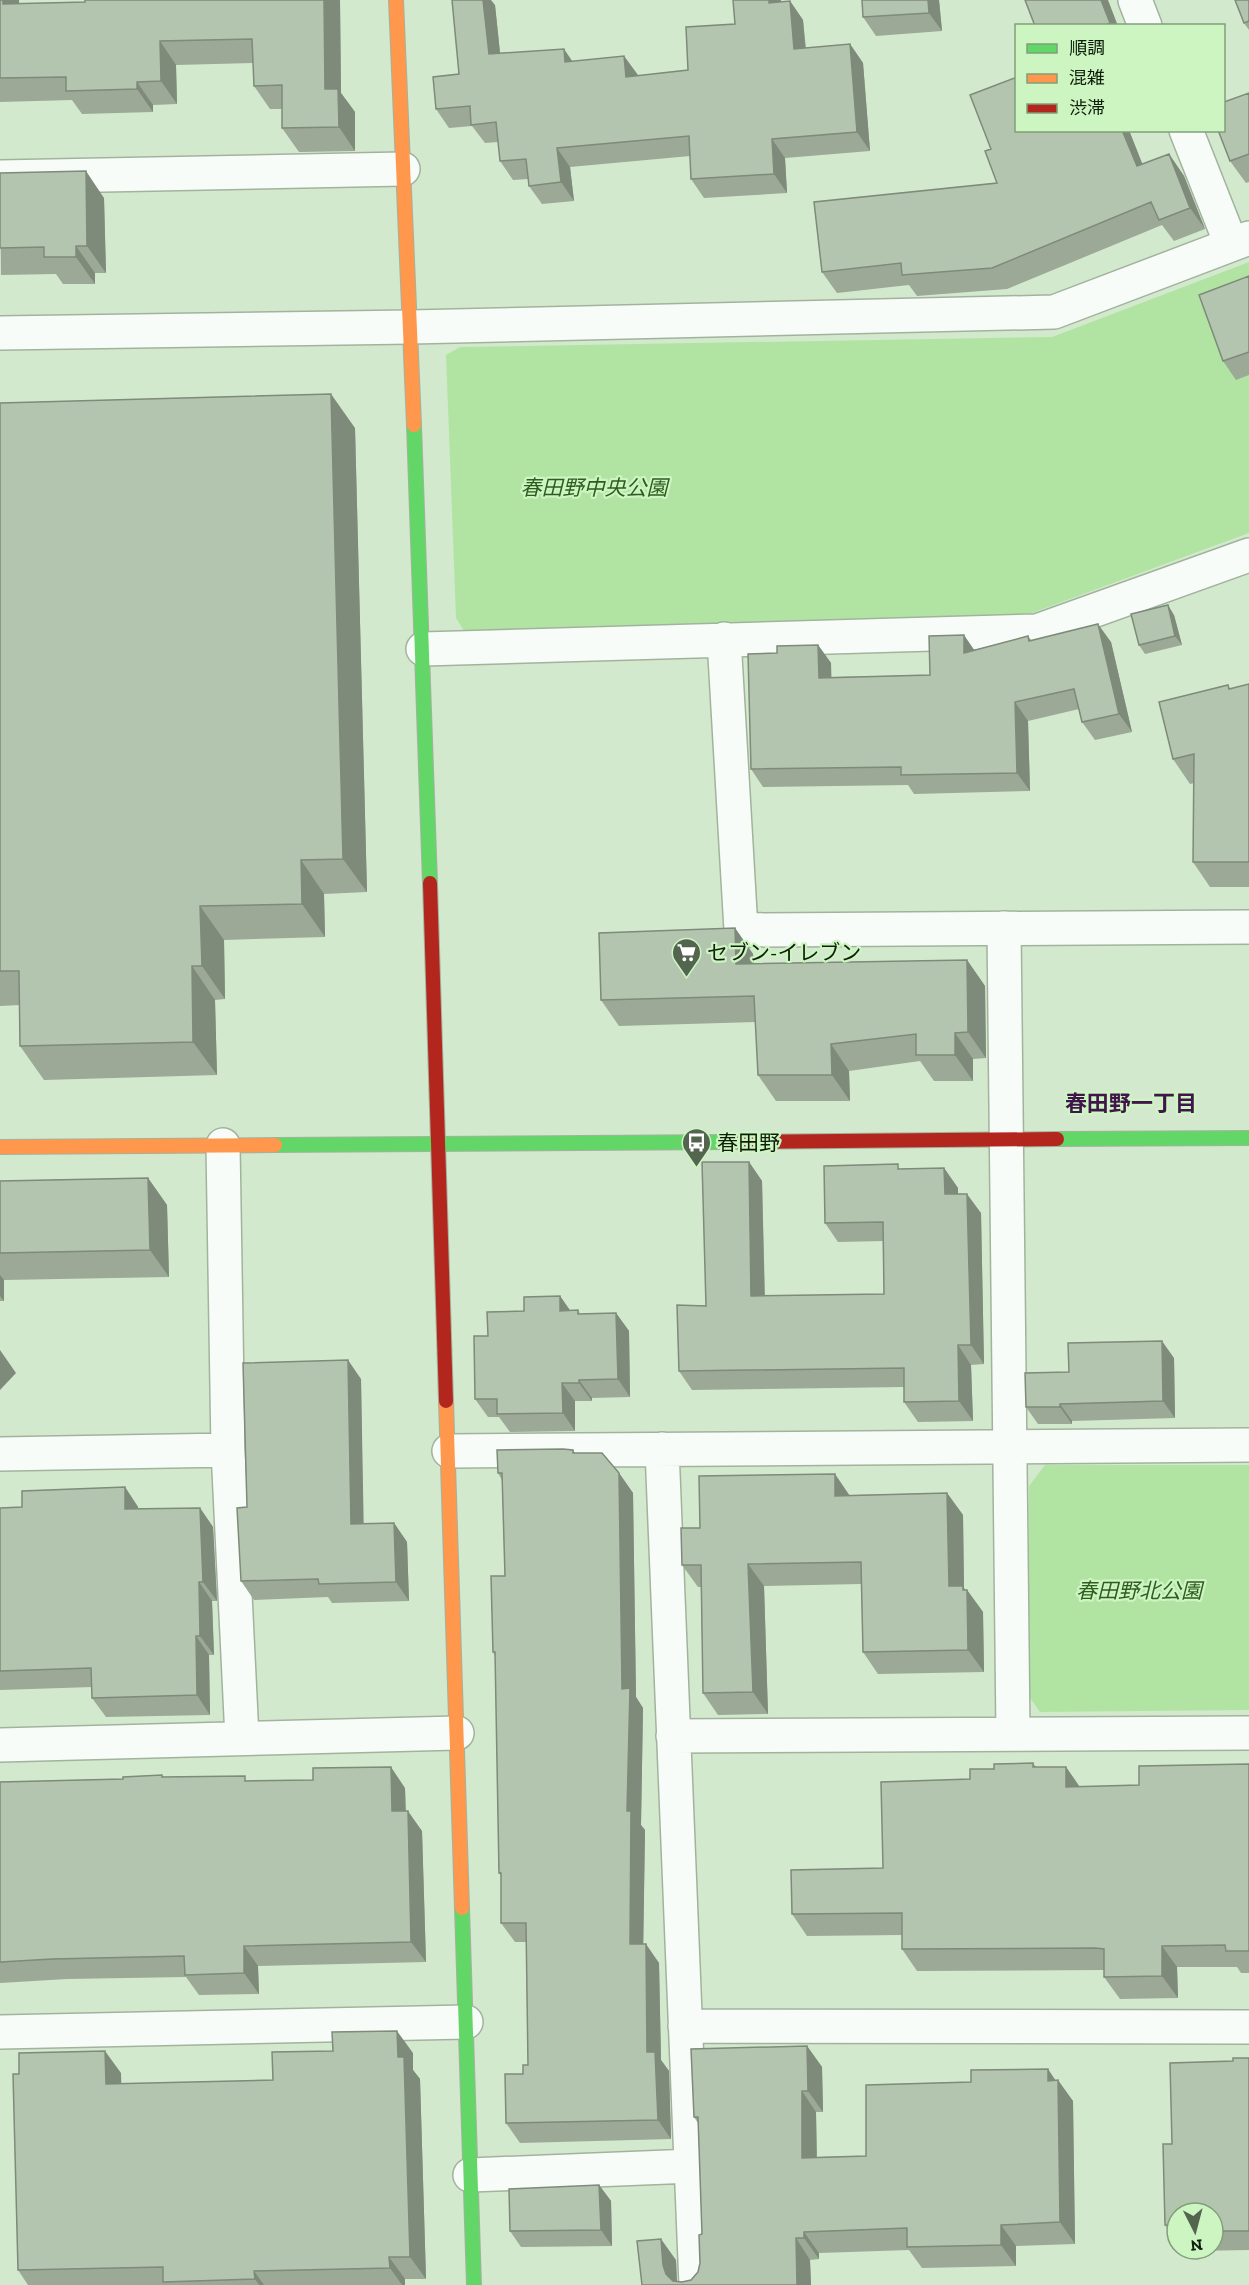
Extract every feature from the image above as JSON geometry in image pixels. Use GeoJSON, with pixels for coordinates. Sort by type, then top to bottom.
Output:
{"type":"FeatureCollection","features":[{"type":"Feature","properties":{"kind":"street"},"geometry":{"type":"LineString","coordinates":[[396,0],[423,649],[474,2285]]}},
{"type":"Feature","properties":{"kind":"street"},"geometry":{"type":"LineString","coordinates":[[1135,0],[1144,24]]}},
{"type":"Feature","properties":{"kind":"street"},"geometry":{"type":"LineString","coordinates":[[0,333],[411,327],[1054,312],[1240,241],[1187,132]]}},
{"type":"Feature","properties":{"kind":"street"},"geometry":{"type":"LineString","coordinates":[[0,177],[402,170]]}},
{"type":"Feature","properties":{"kind":"street"},"geometry":{"type":"LineString","coordinates":[[423,649],[1037,631],[1249,555]]}},
{"type":"Feature","properties":{"kind":"street"},"geometry":{"type":"LineString","coordinates":[[724,639],[741,930],[1249,927]]}},
{"type":"Feature","properties":{"kind":"street"},"geometry":{"type":"LineString","coordinates":[[1004,928],[1013,1734]]}},
{"type":"Feature","properties":{"kind":"street"},"geometry":{"type":"LineString","coordinates":[[0,1147],[1249,1138]]}},
{"type":"Feature","properties":{"kind":"street"},"geometry":{"type":"LineString","coordinates":[[223,1145],[228,1450],[242,1738]]}},
{"type":"Feature","properties":{"kind":"street"},"geometry":{"type":"LineString","coordinates":[[449,1451],[1249,1445]]}},
{"type":"Feature","properties":{"kind":"street"},"geometry":{"type":"LineString","coordinates":[[662,1449],[696,2285]]}},
{"type":"Feature","properties":{"kind":"street"},"geometry":{"type":"LineString","coordinates":[[0,1454],[228,1450]]}},
{"type":"Feature","properties":{"kind":"street"},"geometry":{"type":"LineString","coordinates":[[0,1745],[457,1733]]}},
{"type":"Feature","properties":{"kind":"street"},"geometry":{"type":"LineString","coordinates":[[673,1736],[1249,1733]]}},
{"type":"Feature","properties":{"kind":"street"},"geometry":{"type":"LineString","coordinates":[[0,2032],[466,2022]]}},
{"type":"Feature","properties":{"kind":"street"},"geometry":{"type":"LineString","coordinates":[[686,2026],[1249,2027]]}},
{"type":"Feature","properties":{"kind":"street"},"geometry":{"type":"LineString","coordinates":[[470,2175],[692,2166]]}},
{"type":"Feature","properties":{"kind":"green space","name":"春田野中央公園"},"geometry":{"type":"Polygon","coordinates":[[[1249,262],[1249,533],[1021,617],[465,632],[456,618],[446,355],[460,347],[1052,337],[1249,262]]]}},
{"type":"Feature","properties":{"kind":"green space","name":"春田野北公園"},"geometry":{"type":"Polygon","coordinates":[[[1045,1465],[1249,1465],[1249,1710],[1040,1712],[1028,1695],[1029,1486],[1045,1465]]]}},
{"type":"Feature","properties":{"kind":"building"},"geometry":{"type":"Polygon","coordinates":[[[0,0],[3,0],[3,4],[85,2],[85,0],[324,0],[325,89],[338,89],[339,127],[282,128],[282,85],[254,86],[252,39],[160,41],[161,81],[137,82],[137,89],[66,91],[66,77],[0,78],[0,0]]]}},
{"type":"Feature","properties":{"kind":"building"},"geometry":{"type":"Polygon","coordinates":[[[452,0],[483,0],[489,54],[564,49],[565,62],[624,56],[626,77],[688,70],[686,27],[735,24],[733,0],[769,0],[769,3],[790,1],[794,49],[850,44],[857,132],[772,139],[774,174],[691,179],[689,136],[557,148],[561,182],[529,186],[526,159],[500,161],[496,122],[471,125],[470,106],[436,109],[433,77],[459,74],[452,0]]]}},
{"type":"Feature","properties":{"kind":"building"},"geometry":{"type":"Polygon","coordinates":[[[862,0],[928,0],[929,13],[863,17],[862,0]]]}},
{"type":"Feature","properties":{"kind":"building"},"geometry":{"type":"Polygon","coordinates":[[[1025,0],[1101,0],[1110,23],[1108,24],[1034,24],[1025,0]]]}},
{"type":"Feature","properties":{"kind":"building"},"geometry":{"type":"Polygon","coordinates":[[[1235,0],[1249,0],[1249,21],[1244,23],[1235,0]]]}},
{"type":"Feature","properties":{"kind":"building"},"geometry":{"type":"Polygon","coordinates":[[[1015,78],[1015,132],[1123,132],[1137,166],[1169,154],[1190,208],[1159,220],[1151,202],[992,268],[902,275],[901,263],[822,272],[814,202],[997,183],[985,151],[991,149],[970,95],[1015,78]]]}},
{"type":"Feature","properties":{"kind":"building"},"geometry":{"type":"Polygon","coordinates":[[[1249,93],[1249,154],[1230,161],[1219,132],[1225,132],[1225,102],[1249,93]]]}},
{"type":"Feature","properties":{"kind":"building"},"geometry":{"type":"Polygon","coordinates":[[[86,171],[87,246],[76,246],[76,257],[44,257],[44,247],[0,248],[0,173],[86,171]]]}},
{"type":"Feature","properties":{"kind":"building"},"geometry":{"type":"Polygon","coordinates":[[[1249,276],[1249,352],[1223,361],[1199,295],[1249,276]]]}},
{"type":"Feature","properties":{"kind":"building"},"geometry":{"type":"Polygon","coordinates":[[[331,394],[343,859],[301,860],[302,904],[200,906],[202,966],[192,966],[193,1042],[20,1046],[19,971],[0,971],[0,403],[331,394]]]}},
{"type":"Feature","properties":{"kind":"building"},"geometry":{"type":"Polygon","coordinates":[[[1168,605],[1175,636],[1139,645],[1131,614],[1168,605]]]}},
{"type":"Feature","properties":{"kind":"building"},"geometry":{"type":"Polygon","coordinates":[[[1098,624],[1119,714],[1082,722],[1074,689],[1015,702],[1017,773],[901,775],[901,767],[751,769],[748,654],[777,653],[777,646],[818,645],[819,678],[930,675],[929,636],[964,635],[964,653],[1028,636],[1029,641],[1098,624]]]}},
{"type":"Feature","properties":{"kind":"building"},"geometry":{"type":"Polygon","coordinates":[[[1249,684],[1249,862],[1193,862],[1194,754],[1173,759],[1159,702],[1228,685],[1229,689],[1249,684]]]}},
{"type":"Feature","properties":{"kind":"building"},"geometry":{"type":"Polygon","coordinates":[[[735,928],[736,964],[967,960],[968,1032],[955,1033],[955,1055],[916,1055],[916,1034],[831,1044],[832,1075],[758,1075],[754,996],[601,1000],[599,933],[735,928]]]}},
{"type":"Feature","properties":{"kind":"building"},"geometry":{"type":"Polygon","coordinates":[[[702,1162],[749,1162],[751,1296],[884,1294],[883,1222],[825,1223],[824,1166],[898,1164],[898,1169],[944,1168],[945,1194],[967,1194],[971,1345],[958,1345],[959,1401],[904,1402],[904,1368],[679,1371],[677,1305],[706,1306],[702,1162]]]}},
{"type":"Feature","properties":{"kind":"building"},"geometry":{"type":"Polygon","coordinates":[[[148,1178],[150,1250],[0,1253],[0,1181],[148,1178]]]}},
{"type":"Feature","properties":{"kind":"building"},"geometry":{"type":"Polygon","coordinates":[[[560,1296],[560,1311],[578,1310],[578,1314],[616,1313],[618,1379],[562,1383],[563,1413],[497,1414],[497,1399],[475,1399],[474,1336],[488,1336],[487,1312],[524,1311],[524,1297],[560,1296]]]}},
{"type":"Feature","properties":{"kind":"building"},"geometry":{"type":"Polygon","coordinates":[[[1162,1341],[1163,1401],[1026,1407],[1025,1373],[1069,1372],[1068,1343],[1162,1341]]]}},
{"type":"Feature","properties":{"kind":"building"},"geometry":{"type":"Polygon","coordinates":[[[348,1360],[351,1524],[394,1523],[396,1582],[319,1584],[318,1579],[241,1581],[237,1508],[247,1507],[243,1363],[348,1360]]]}},
{"type":"Feature","properties":{"kind":"building"},"geometry":{"type":"Polygon","coordinates":[[[497,1450],[573,1450],[573,1453],[602,1453],[619,1473],[622,1689],[630,1688],[627,1811],[631,1811],[630,1944],[646,1944],[647,2052],[655,2052],[658,2120],[506,2123],[505,2074],[523,2074],[523,2065],[528,2065],[526,1923],[501,1923],[495,1652],[493,1652],[491,1576],[505,1576],[502,1473],[498,1473],[497,1450]]]}},
{"type":"Feature","properties":{"kind":"building"},"geometry":{"type":"Polygon","coordinates":[[[835,1474],[835,1496],[947,1493],[949,1586],[963,1586],[963,1590],[967,1590],[968,1650],[863,1652],[861,1562],[748,1564],[753,1692],[703,1693],[701,1565],[682,1565],[681,1528],[700,1528],[699,1476],[835,1474]]]}},
{"type":"Feature","properties":{"kind":"building"},"geometry":{"type":"Polygon","coordinates":[[[125,1487],[125,1509],[200,1508],[203,1582],[199,1582],[200,1636],[196,1636],[197,1695],[92,1698],[91,1668],[0,1671],[0,1508],[22,1507],[22,1491],[125,1487]]]}},
{"type":"Feature","properties":{"kind":"building"},"geometry":{"type":"Polygon","coordinates":[[[1033,1763],[1033,1767],[1066,1767],[1066,1787],[1139,1785],[1139,1766],[1249,1764],[1249,1951],[1226,1951],[1225,1945],[1162,1946],[1162,1976],[1104,1977],[1104,1949],[902,1949],[902,1913],[792,1914],[791,1870],[883,1868],[881,1782],[970,1779],[970,1769],[994,1769],[994,1764],[1033,1763]]]}},
{"type":"Feature","properties":{"kind":"building"},"geometry":{"type":"Polygon","coordinates":[[[391,1767],[392,1811],[408,1811],[411,1942],[244,1946],[244,1973],[185,1975],[184,1956],[0,1962],[0,1782],[123,1779],[123,1777],[162,1775],[162,1777],[245,1776],[245,1781],[313,1780],[313,1768],[391,1767]]]}},
{"type":"Feature","properties":{"kind":"building"},"geometry":{"type":"Polygon","coordinates":[[[397,2031],[398,2057],[404,2057],[410,2257],[389,2257],[390,2268],[254,2271],[255,2279],[163,2282],[163,2267],[18,2270],[13,2074],[19,2074],[19,2053],[105,2051],[106,2084],[273,2080],[272,2052],[333,2051],[332,2032],[397,2031]]]}},
{"type":"Feature","properties":{"kind":"building"},"geometry":{"type":"Polygon","coordinates":[[[807,2046],[808,2091],[802,2091],[802,2158],[866,2156],[866,2085],[971,2082],[971,2070],[1048,2069],[1048,2081],[1058,2080],[1060,2222],[1001,2225],[1001,2245],[907,2247],[907,2228],[804,2232],[804,2238],[796,2238],[797,2285],[642,2285],[637,2241],[661,2239],[663,2265],[666,2274],[673,2281],[691,2280],[698,2272],[700,2263],[699,2235],[702,2234],[698,2117],[694,2117],[691,2049],[807,2046]]]}},
{"type":"Feature","properties":{"kind":"building"},"geometry":{"type":"Polygon","coordinates":[[[1233,2058],[1249,2058],[1249,2231],[1225,2231],[1225,2201],[1165,2201],[1165,2225],[1163,2144],[1172,2144],[1170,2063],[1233,2061],[1233,2058]]]}},
{"type":"Feature","properties":{"kind":"building"},"geometry":{"type":"Polygon","coordinates":[[[599,2185],[601,2230],[510,2231],[509,2189],[599,2185]]]}},
{"type":"Feature","properties":{"kind":"traffic: fast"},"geometry":{"type":"LineString","coordinates":[[414,425],[430,883]]}},
{"type":"Feature","properties":{"kind":"traffic: fast"},"geometry":{"type":"LineString","coordinates":[[1057,1139],[1249,1138]]}},
{"type":"Feature","properties":{"kind":"traffic: fast"},"geometry":{"type":"LineString","coordinates":[[275,1145],[730,1142]]}},
{"type":"Feature","properties":{"kind":"traffic: fast"},"geometry":{"type":"LineString","coordinates":[[462,1908],[474,2285]]}},
{"type":"Feature","properties":{"kind":"traffic: slow"},"geometry":{"type":"LineString","coordinates":[[396,0],[414,425]]}},
{"type":"Feature","properties":{"kind":"traffic: slow"},"geometry":{"type":"LineString","coordinates":[[0,1147],[275,1145]]}},
{"type":"Feature","properties":{"kind":"traffic: slow"},"geometry":{"type":"LineString","coordinates":[[446,1401],[462,1908]]}},
{"type":"Feature","properties":{"kind":"traffic: jam"},"geometry":{"type":"LineString","coordinates":[[430,883],[446,1401]]}},
{"type":"Feature","properties":{"kind":"traffic: jam"},"geometry":{"type":"LineString","coordinates":[[730,1142],[1057,1139]]}},
{"type":"Feature","properties":{"kind":"place","name":"セブン-イレブン"},"geometry":{"type":"Point","coordinates":[686,978]}},
{"type":"Feature","properties":{"kind":"place","name":"春田野"},"geometry":{"type":"Point","coordinates":[696,1168]}},
{"type":"Feature","properties":{"kind":"district","name":"春田野一丁目"},"geometry":{"type":"Point","coordinates":[1131,1103]}}]}
